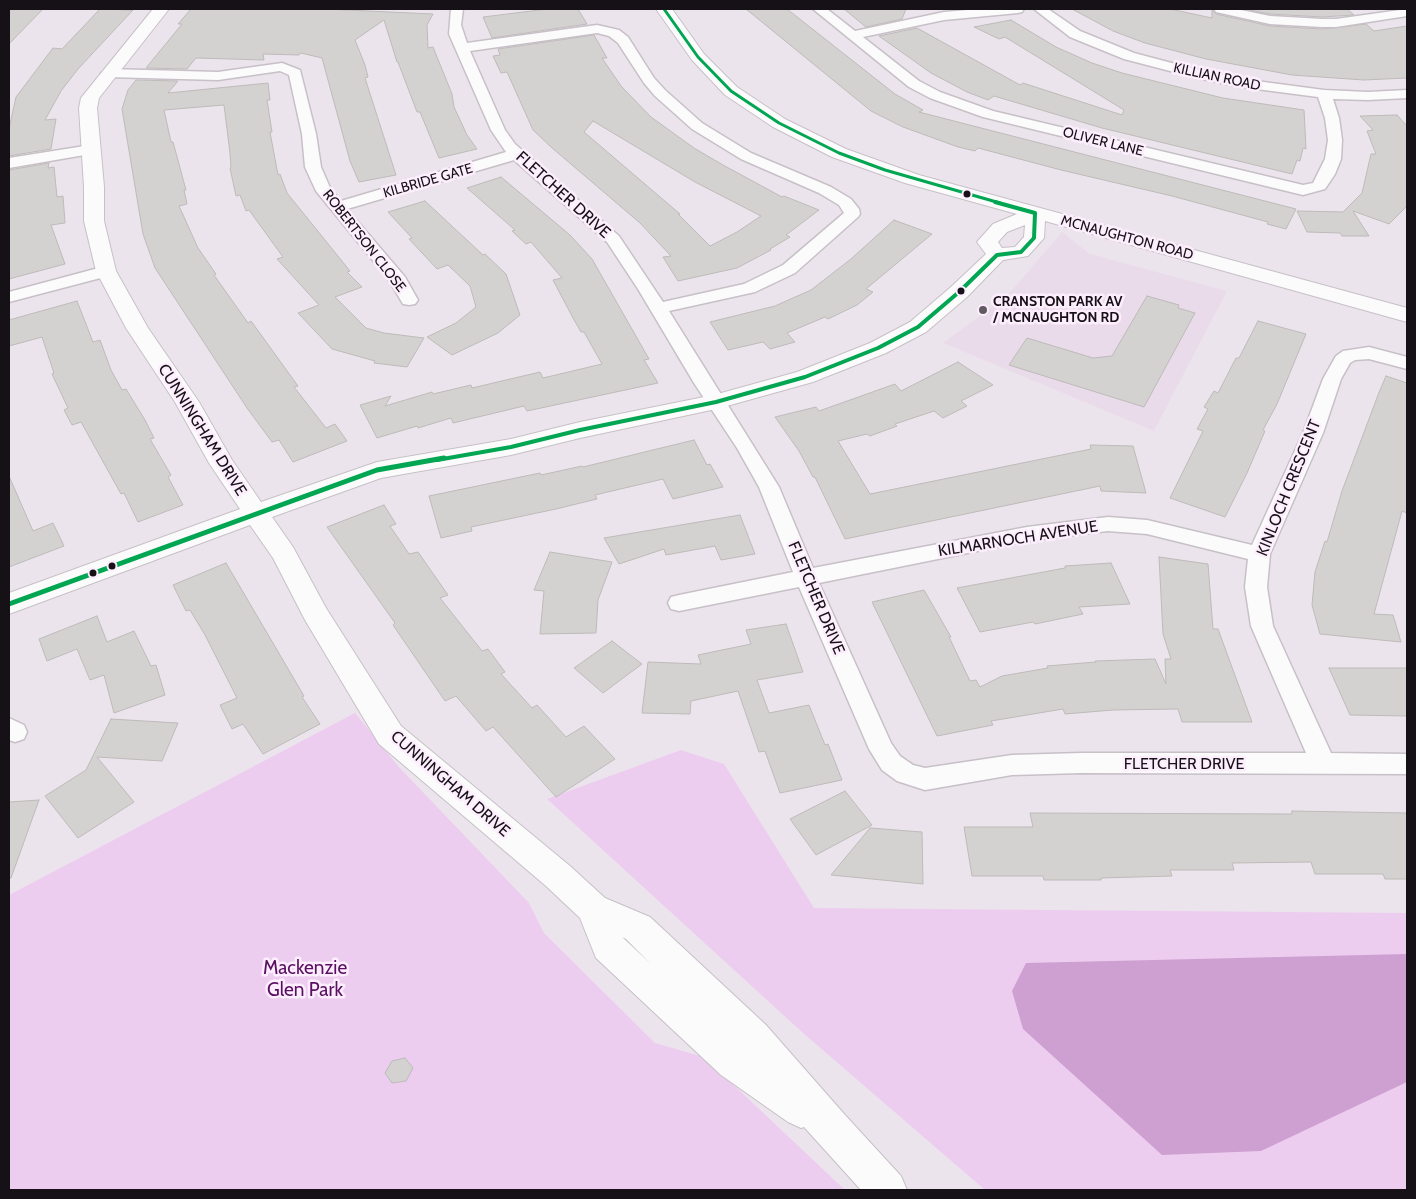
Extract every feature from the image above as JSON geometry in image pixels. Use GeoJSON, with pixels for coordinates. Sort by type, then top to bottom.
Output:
{"type":"FeatureCollection","features":[{"type":"Feature","properties":{"kind":"street","name":"CUNNINGHAM DRIVE"},"geometry":{"type":"LineString","coordinates":[[161,9],[108,73],[90,98],[88,108],[94,186],[94,221],[106,271],[137,328],[187,402],[221,463],[284,554],[315,613],[390,735],[558,876],[593,909],[608,947],[734,1062],[831,1129],[888,1190]]}},
{"type":"Feature","properties":{"kind":"street","name":"FLETCHER DRIVE"},"geometry":{"type":"LineString","coordinates":[[457,9],[456,34],[492,119],[509,147],[613,239],[770,487],[806,578],[882,749],[891,763],[906,774],[925,779],[1012,765],[1081,763],[1407,764]]}},
{"type":"Feature","properties":{"kind":"street","name":"MCNAUGHTON ROAD"},"geometry":{"type":"LineString","coordinates":[[664,9],[698,57],[731,90],[778,123],[839,153],[885,170],[1035,213],[1407,315]]}},
{"type":"Feature","properties":{"kind":"street","name":"OLIVER LANE"},"geometry":{"type":"LineString","coordinates":[[819,9],[914,84],[935,95],[988,114],[1271,184],[1303,190],[1319,186],[1327,174],[1333,159],[1335,140],[1332,118],[1324,94]]}},
{"type":"Feature","properties":{"kind":"street"},"geometry":{"type":"LineString","coordinates":[[853,35],[944,16],[1018,9]]}},
{"type":"Feature","properties":{"kind":"street","name":"KILLIAN ROAD"},"geometry":{"type":"LineString","coordinates":[[1040,9],[1075,34],[1129,56],[1241,83],[1324,94],[1368,96],[1407,94]]}},
{"type":"Feature","properties":{"kind":"street"},"geometry":{"type":"LineString","coordinates":[[1220,9],[1270,20],[1322,23],[1336,23],[1407,12]]}},
{"type":"Feature","properties":{"kind":"street"},"geometry":{"type":"LineString","coordinates":[[462,48],[597,29],[614,33],[623,40],[660,94],[697,126],[746,156],[825,190],[846,202],[851,209],[852,214],[789,269],[749,288],[658,308]]}},
{"type":"Feature","properties":{"kind":"street","name":"ROBERTSON CLOSE"},"geometry":{"type":"LineString","coordinates":[[108,73],[218,76],[282,67],[295,72],[309,134],[313,167],[324,191],[339,206],[396,277],[409,300]]}},
{"type":"Feature","properties":{"kind":"street"},"geometry":{"type":"LineString","coordinates":[[9,163],[91,150]]}},
{"type":"Feature","properties":{"kind":"street","name":"KILBRIDE GATE"},"geometry":{"type":"LineString","coordinates":[[339,206],[413,186],[516,154]]}},
{"type":"Feature","properties":{"kind":"street"},"geometry":{"type":"LineString","coordinates":[[9,604],[377,470],[511,447],[580,430],[716,402],[805,377],[878,348],[918,327],[960,292],[997,255],[1021,252],[1034,238],[1035,213]]}},
{"type":"Feature","properties":{"kind":"street"},"geometry":{"type":"LineString","coordinates":[[9,296],[106,271]]}},
{"type":"Feature","properties":{"kind":"street","name":"KINLOCH CRESCENT"},"geometry":{"type":"LineString","coordinates":[[1324,765],[1262,626],[1256,586],[1259,554],[1310,441],[1332,379],[1343,360],[1350,355],[1369,353],[1407,363]]}},
{"type":"Feature","properties":{"kind":"street","name":"KILMARNOCH AVENUE"},"geometry":{"type":"LineString","coordinates":[[679,604],[1027,534],[1108,524],[1147,528],[1259,554]]}},
{"type":"Feature","properties":{"kind":"shaded area"},"geometry":{"type":"Polygon","coordinates":[[[1062,232],[1090,254],[1227,291],[1154,431],[943,343],[1007,296],[1062,232]]]}},
{"type":"Feature","properties":{"kind":"shaded area"},"geometry":{"type":"Polygon","coordinates":[[[1407,954],[1407,1082],[1261,1151],[1162,1155],[1023,1029],[1012,991],[1026,963],[1407,954]]]}},
{"type":"Feature","properties":{"kind":"green space","name":"Mackenzie Glen Park"},"geometry":{"type":"Polygon","coordinates":[[[355,713],[398,766],[529,903],[544,933],[655,1043],[704,1057],[845,1190],[9,1190],[9,895],[355,713]]]}},
{"type":"Feature","properties":{"kind":"green space"},"geometry":{"type":"Polygon","coordinates":[[[681,750],[724,764],[814,908],[1407,913],[1407,1190],[985,1190],[803,1033],[547,799],[681,750]]]}},
{"type":"Feature","properties":{"kind":"building"},"geometry":{"type":"Polygon","coordinates":[[[9,9],[43,9],[9,44],[9,9]]]}},
{"type":"Feature","properties":{"kind":"building"},"geometry":{"type":"Polygon","coordinates":[[[100,9],[133,10],[78,69],[61,91],[45,120],[56,119],[51,149],[9,156],[9,129],[16,97],[53,48],[62,49],[100,9]]]}},
{"type":"Feature","properties":{"kind":"building"},"geometry":{"type":"Polygon","coordinates":[[[191,9],[325,9],[433,14],[427,25],[428,48],[433,47],[452,94],[454,107],[467,135],[477,149],[439,158],[420,112],[417,112],[397,62],[384,20],[355,40],[365,65],[368,77],[365,78],[396,175],[359,182],[350,161],[322,58],[301,53],[299,55],[263,54],[264,60],[196,58],[187,69],[146,68],[182,24],[178,24],[191,9]]]}},
{"type":"Feature","properties":{"kind":"building"},"geometry":{"type":"Polygon","coordinates":[[[548,9],[578,9],[587,24],[492,38],[483,17],[548,9]]]}},
{"type":"Feature","properties":{"kind":"building"},"geometry":{"type":"Polygon","coordinates":[[[746,9],[787,9],[895,94],[923,110],[919,112],[1296,209],[1286,229],[1267,224],[1268,222],[1172,196],[978,148],[975,151],[958,147],[903,127],[871,111],[746,9]]]}},
{"type":"Feature","properties":{"kind":"building"},"geometry":{"type":"Polygon","coordinates":[[[844,9],[906,9],[902,19],[866,27],[844,9]]]}},
{"type":"Feature","properties":{"kind":"building"},"geometry":{"type":"Polygon","coordinates":[[[1072,9],[1170,9],[1212,18],[1212,9],[1216,14],[1270,26],[1322,29],[1366,24],[1374,31],[1407,26],[1407,78],[1364,80],[1292,75],[1206,59],[1145,43],[1113,31],[1072,9]]]}},
{"type":"Feature","properties":{"kind":"building"},"geometry":{"type":"Polygon","coordinates":[[[1244,9],[1347,9],[1354,15],[1322,17],[1270,14],[1244,9]]]}},
{"type":"Feature","properties":{"kind":"building"},"geometry":{"type":"Polygon","coordinates":[[[1011,20],[1056,47],[1092,63],[1122,73],[1223,98],[1304,110],[1306,149],[1303,148],[1300,161],[1297,160],[1292,174],[1102,128],[994,96],[988,100],[967,92],[931,73],[879,36],[917,28],[1020,85],[1023,83],[1122,115],[1124,110],[1005,37],[999,39],[974,27],[1011,20]]]}},
{"type":"Feature","properties":{"kind":"building"},"geometry":{"type":"Polygon","coordinates":[[[594,35],[607,58],[602,58],[621,86],[651,117],[694,148],[723,165],[782,197],[784,196],[819,210],[786,235],[790,237],[771,250],[737,268],[678,281],[663,257],[671,256],[640,223],[533,130],[507,72],[501,73],[493,56],[500,55],[498,49],[594,35]],[[593,121],[584,132],[680,214],[678,214],[710,246],[737,232],[761,216],[695,182],[593,121]]]}},
{"type":"Feature","properties":{"kind":"building"},"geometry":{"type":"Polygon","coordinates":[[[136,80],[178,81],[168,93],[268,83],[270,100],[267,100],[272,132],[270,132],[278,175],[280,174],[287,193],[350,271],[347,272],[362,287],[335,297],[366,328],[384,333],[424,338],[407,367],[374,363],[375,361],[332,349],[298,313],[319,305],[277,259],[283,257],[249,210],[246,211],[240,195],[236,196],[230,168],[224,105],[164,110],[171,142],[173,142],[186,190],[184,190],[187,204],[179,206],[198,248],[216,274],[214,275],[248,323],[251,321],[298,386],[294,387],[326,428],[335,424],[347,441],[293,462],[279,440],[272,442],[247,408],[155,268],[143,234],[122,109],[128,90],[136,80]]]}},
{"type":"Feature","properties":{"kind":"building"},"geometry":{"type":"Polygon","coordinates":[[[1397,115],[1407,126],[1407,206],[1389,224],[1353,211],[1369,236],[1342,236],[1340,233],[1307,232],[1297,211],[1343,212],[1362,193],[1371,154],[1376,154],[1367,131],[1373,130],[1360,116],[1397,115]]]}},
{"type":"Feature","properties":{"kind":"building"},"geometry":{"type":"Polygon","coordinates":[[[49,163],[48,168],[54,167],[57,197],[63,196],[65,223],[51,225],[65,264],[9,279],[9,170],[49,163]]]}},
{"type":"Feature","properties":{"kind":"building"},"geometry":{"type":"Polygon","coordinates":[[[501,177],[570,235],[592,259],[649,359],[644,360],[658,383],[527,411],[524,406],[453,423],[451,418],[377,438],[360,405],[391,396],[385,406],[432,392],[433,394],[471,385],[472,388],[540,372],[543,378],[602,364],[584,332],[581,332],[553,280],[562,278],[531,242],[526,244],[512,231],[515,230],[467,188],[501,177]]]}},
{"type":"Feature","properties":{"kind":"building"},"geometry":{"type":"Polygon","coordinates":[[[425,201],[506,274],[520,315],[498,333],[452,355],[427,337],[456,323],[476,307],[470,286],[448,265],[437,269],[409,239],[412,238],[388,212],[425,201]]]}},
{"type":"Feature","properties":{"kind":"building"},"geometry":{"type":"Polygon","coordinates":[[[894,220],[932,234],[866,289],[873,292],[857,305],[828,319],[825,317],[787,333],[795,342],[770,349],[763,342],[728,350],[710,322],[775,306],[811,290],[851,259],[894,220]]]}},
{"type":"Feature","properties":{"kind":"building"},"geometry":{"type":"Polygon","coordinates":[[[1147,296],[1179,305],[1178,308],[1195,313],[1144,407],[1009,365],[1027,338],[1093,358],[1112,356],[1147,296]]]}},
{"type":"Feature","properties":{"kind":"building"},"geometry":{"type":"Polygon","coordinates":[[[77,301],[93,342],[100,340],[111,370],[122,390],[126,389],[145,420],[154,438],[150,439],[171,475],[168,477],[183,505],[138,522],[124,493],[121,494],[81,422],[72,425],[64,410],[68,408],[52,374],[54,373],[42,337],[9,346],[9,320],[77,301]]]}},
{"type":"Feature","properties":{"kind":"building"},"geometry":{"type":"Polygon","coordinates":[[[1258,321],[1306,334],[1277,404],[1263,430],[1265,431],[1247,473],[1225,517],[1170,498],[1203,431],[1197,429],[1208,409],[1204,407],[1214,391],[1218,393],[1258,321]]]}},
{"type":"Feature","properties":{"kind":"building"},"geometry":{"type":"Polygon","coordinates":[[[958,362],[993,385],[961,401],[967,406],[943,418],[934,411],[895,424],[897,426],[870,436],[867,434],[838,441],[870,494],[1091,449],[1090,445],[1133,446],[1146,493],[1101,491],[1100,486],[845,539],[815,477],[813,477],[799,451],[775,417],[816,407],[819,411],[895,384],[901,391],[958,362]]]}},
{"type":"Feature","properties":{"kind":"building"},"geometry":{"type":"Polygon","coordinates":[[[1386,376],[1407,383],[1407,513],[1402,511],[1374,614],[1393,615],[1401,642],[1320,634],[1312,605],[1315,572],[1325,541],[1327,542],[1342,491],[1386,376]]]}},
{"type":"Feature","properties":{"kind":"building"},"geometry":{"type":"Polygon","coordinates":[[[694,440],[707,465],[710,464],[723,487],[673,499],[663,479],[595,495],[597,499],[471,527],[472,531],[441,538],[429,496],[540,473],[541,475],[583,467],[694,440]]]}},
{"type":"Feature","properties":{"kind":"building"},"geometry":{"type":"Polygon","coordinates":[[[9,476],[33,531],[53,523],[64,546],[9,567],[9,476]]]}},
{"type":"Feature","properties":{"kind":"building"},"geometry":{"type":"Polygon","coordinates":[[[384,505],[396,524],[390,526],[409,554],[418,552],[448,595],[440,598],[482,651],[488,649],[505,672],[501,674],[532,708],[537,705],[566,737],[584,726],[615,759],[556,797],[493,727],[486,731],[456,696],[445,701],[393,625],[395,623],[327,527],[384,505]]]}},
{"type":"Feature","properties":{"kind":"building"},"geometry":{"type":"Polygon","coordinates":[[[740,515],[755,554],[721,560],[715,546],[666,555],[664,549],[619,564],[604,538],[740,515]]]}},
{"type":"Feature","properties":{"kind":"building"},"geometry":{"type":"Polygon","coordinates":[[[550,552],[612,562],[598,600],[596,633],[540,634],[544,591],[534,590],[550,552]]]}},
{"type":"Feature","properties":{"kind":"building"},"geometry":{"type":"Polygon","coordinates":[[[1159,557],[1208,564],[1213,629],[1218,629],[1252,722],[1182,722],[1178,709],[1113,710],[1065,714],[1063,709],[991,721],[993,725],[937,736],[872,602],[924,590],[951,637],[949,637],[970,681],[976,680],[980,687],[1002,676],[1048,668],[1047,666],[1095,661],[1155,659],[1166,684],[1165,659],[1171,659],[1163,634],[1159,557]]]}},
{"type":"Feature","properties":{"kind":"building"},"geometry":{"type":"Polygon","coordinates":[[[226,563],[304,696],[302,697],[320,724],[263,754],[243,724],[232,729],[220,705],[237,698],[205,635],[190,610],[186,611],[173,585],[226,563]]]}},
{"type":"Feature","properties":{"kind":"building"},"geometry":{"type":"Polygon","coordinates":[[[1111,563],[1130,604],[1079,607],[1083,614],[1035,624],[1033,622],[980,632],[957,588],[1065,568],[1065,566],[1111,563]]]}},
{"type":"Feature","properties":{"kind":"building"},"geometry":{"type":"Polygon","coordinates":[[[97,616],[107,642],[134,631],[151,666],[156,665],[165,695],[114,713],[104,675],[90,680],[77,649],[47,661],[39,639],[97,616]]]}},
{"type":"Feature","properties":{"kind":"building"},"geometry":{"type":"Polygon","coordinates":[[[786,624],[803,672],[757,680],[769,713],[809,705],[825,745],[828,744],[842,780],[780,793],[765,751],[759,752],[738,691],[691,701],[690,714],[642,713],[648,662],[701,664],[698,655],[751,644],[746,630],[786,624]]]}},
{"type":"Feature","properties":{"kind":"building"},"geometry":{"type":"Polygon","coordinates":[[[612,641],[642,664],[603,693],[574,668],[612,641]]]}},
{"type":"Feature","properties":{"kind":"building"},"geometry":{"type":"Polygon","coordinates":[[[1329,668],[1407,668],[1407,716],[1350,715],[1329,668]]]}},
{"type":"Feature","properties":{"kind":"building"},"geometry":{"type":"Polygon","coordinates":[[[111,719],[178,723],[162,761],[97,757],[134,802],[78,838],[45,796],[86,770],[111,719]]]}},
{"type":"Feature","properties":{"kind":"building"},"geometry":{"type":"Polygon","coordinates":[[[845,791],[872,825],[816,855],[790,819],[845,791]]]}},
{"type":"Feature","properties":{"kind":"building"},"geometry":{"type":"Polygon","coordinates":[[[39,800],[11,878],[9,878],[9,802],[39,800]]]}},
{"type":"Feature","properties":{"kind":"building"},"geometry":{"type":"Polygon","coordinates":[[[1292,811],[1407,813],[1407,879],[1385,879],[1383,874],[1315,874],[1311,862],[1232,863],[1234,870],[1170,870],[1172,876],[1101,878],[1101,880],[1044,880],[1043,876],[972,876],[964,827],[1033,827],[1030,813],[1292,814],[1292,811]]]}},
{"type":"Feature","properties":{"kind":"building"},"geometry":{"type":"Polygon","coordinates":[[[870,828],[922,832],[923,884],[831,875],[870,828]]]}},
{"type":"Feature","properties":{"kind":"building"},"geometry":{"type":"Polygon","coordinates":[[[405,1058],[413,1068],[406,1081],[392,1083],[385,1073],[392,1061],[405,1058]]]}},
{"type":"Feature","properties":{"kind":"transit line"},"geometry":{"type":"LineString","coordinates":[[664,9],[698,57],[731,91],[779,123],[839,153],[885,170],[1035,213]]}},
{"type":"Feature","properties":{"kind":"transit line"},"geometry":{"type":"LineString","coordinates":[[9,604],[377,470],[511,447],[580,430],[716,402],[805,377],[878,348],[918,327],[959,292],[997,255],[1021,252],[1034,238],[1035,213]]}},
{"type":"Feature","properties":{"kind":"place","name":"CRANSTON PARK AV / MCNAUGHTON RD"},"geometry":{"type":"Point","coordinates":[983,310]}}]}
